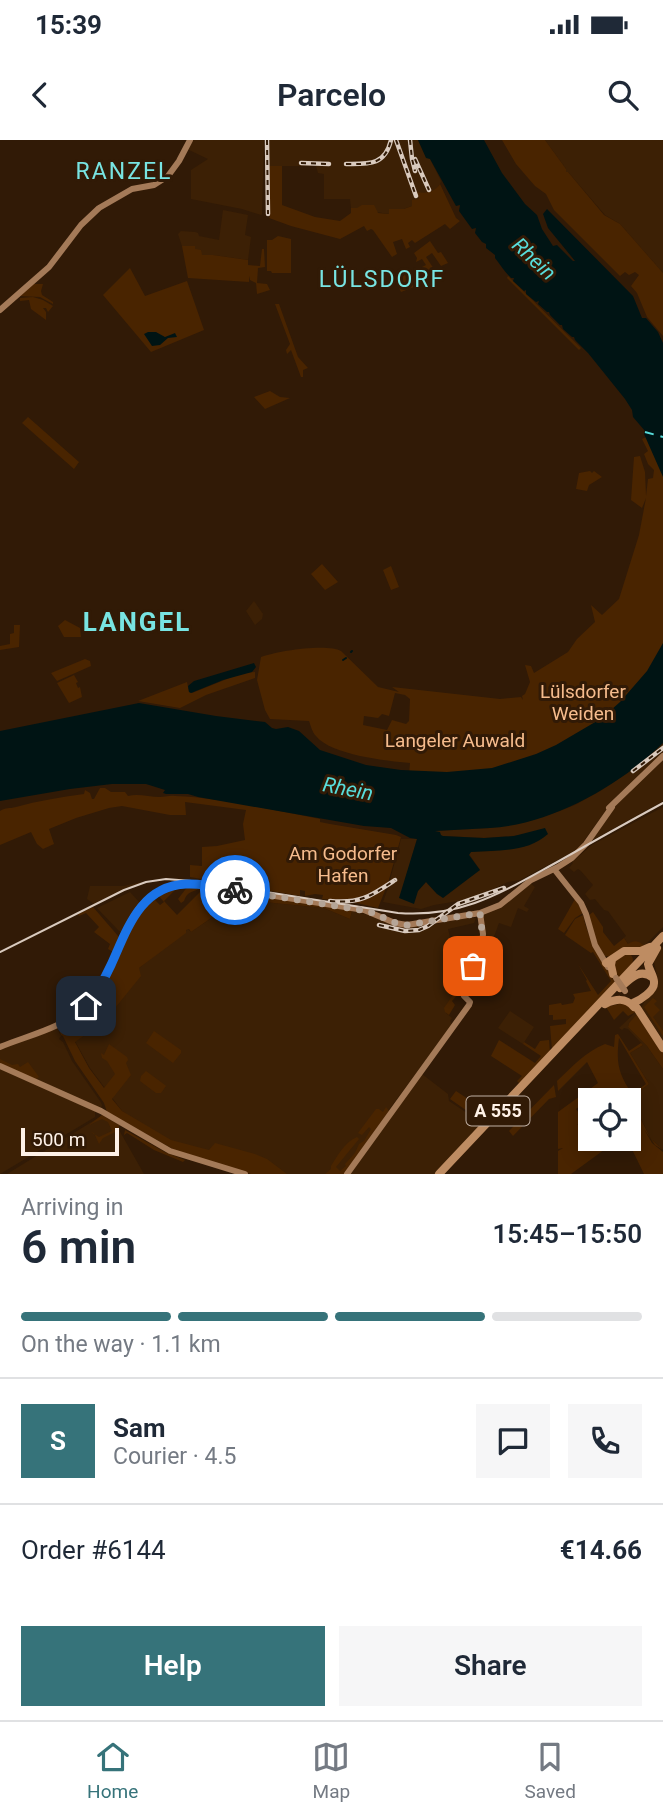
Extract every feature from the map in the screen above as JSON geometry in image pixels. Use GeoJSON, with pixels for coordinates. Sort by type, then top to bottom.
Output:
{"type":"FeatureCollection","features":[{"type":"Feature","properties":{"kind":"highway"},"geometry":{"type":"LineString","coordinates":[[633,1000],[653,987],[648,964],[653,950],[663,936]]}},
{"type":"Feature","properties":{"kind":"highway"},"geometry":{"type":"LineString","coordinates":[[608,959],[624,951],[653,950]]}},
{"type":"Feature","properties":{"kind":"highway","name":"A 555"},"geometry":{"type":"LineString","coordinates":[[444,1174],[630,971],[653,950]]}},
{"type":"Feature","properties":{"kind":"highway","name":"A 555"},"geometry":{"type":"LineString","coordinates":[[602,1004],[633,1000],[653,950]]}},
{"type":"Feature","properties":{"kind":"highway"},"geometry":{"type":"LineString","coordinates":[[608,959],[631,952],[636,959],[630,971]]}},
{"type":"Feature","properties":{"kind":"highway"},"geometry":{"type":"LineString","coordinates":[[608,959],[615,976]]}},
{"type":"Feature","properties":{"kind":"highway"},"geometry":{"type":"LineString","coordinates":[[602,1004],[618,999],[626,1000],[632,1005],[633,977],[648,973],[653,978]]}},
{"type":"Feature","properties":{"kind":"highway"},"geometry":{"type":"LineString","coordinates":[[633,1000],[638,1003],[638,1008],[663,1047]]}},
{"type":"Feature","properties":{"kind":"highway"},"geometry":{"type":"LineString","coordinates":[[633,1000],[663,1047]]}},
{"type":"Feature","properties":{"kind":"highway","name":"A 555"},"geometry":{"type":"LineString","coordinates":[[439,1174],[552,1057]]}},
{"type":"Feature","properties":{"kind":"main road"},"geometry":{"type":"LineString","coordinates":[[0,310],[49,267],[95,211],[129,190],[154,186],[168,178],[190,140]]}},
{"type":"Feature","properties":{"kind":"main road"},"geometry":{"type":"LineString","coordinates":[[480,917],[502,904],[531,880],[553,871],[572,858],[612,807],[663,756]]}},
{"type":"Feature","properties":{"kind":"main road"},"geometry":{"type":"LineString","coordinates":[[553,871],[589,915],[593,939],[608,959]]}},
{"type":"Feature","properties":{"kind":"main road"},"geometry":{"type":"LineString","coordinates":[[0,1047],[59,1024],[82,1010],[102,984],[138,910],[152,895],[169,887],[194,884],[259,893],[368,911],[407,925],[467,915],[480,917]]}},
{"type":"Feature","properties":{"kind":"main road"},"geometry":{"type":"LineString","coordinates":[[347,1174],[399,1106],[470,1002],[462,992],[482,945],[480,917]]}},
{"type":"Feature","properties":{"kind":"main road"},"geometry":{"type":"LineString","coordinates":[[615,976],[633,1000]]}},
{"type":"Feature","properties":{"kind":"main road"},"geometry":{"type":"LineString","coordinates":[[0,1066],[101,1111],[170,1151],[245,1174]]}},
{"type":"Feature","properties":{"kind":"shaded area"},"geometry":{"type":"Polygon","coordinates":[[[192,140],[264,140],[261,215],[191,199],[191,170],[208,159],[187,149],[192,140]]]}},
{"type":"Feature","properties":{"kind":"shaded area"},"geometry":{"type":"Polygon","coordinates":[[[269,140],[418,140],[441,181],[436,190],[425,194],[412,206],[390,209],[389,214],[351,208],[350,199],[324,199],[324,174],[318,173],[316,166],[269,166],[269,140]]]}},
{"type":"Feature","properties":{"kind":"shaded area"},"geometry":{"type":"Polygon","coordinates":[[[545,140],[663,140],[663,273],[620,224],[605,215],[566,172],[545,140]]]}},
{"type":"Feature","properties":{"kind":"shaded area"},"geometry":{"type":"Polygon","coordinates":[[[223,210],[248,215],[245,235],[251,237],[248,260],[201,255],[195,250],[195,246],[182,246],[178,234],[181,231],[195,232],[199,236],[219,240],[223,210]]]}},
{"type":"Feature","properties":{"kind":"shaded area"},"geometry":{"type":"Polygon","coordinates":[[[254,601],[263,614],[262,619],[255,625],[246,611],[254,601]]]}},
{"type":"Feature","properties":{"kind":"shaded area"},"geometry":{"type":"Polygon","coordinates":[[[663,743],[663,754],[615,798],[578,849],[520,880],[508,882],[464,900],[421,909],[383,902],[392,883],[390,880],[401,839],[417,839],[400,898],[418,891],[426,882],[437,894],[480,870],[469,854],[471,852],[494,851],[523,835],[485,838],[442,836],[425,827],[435,831],[490,828],[525,822],[560,811],[602,790],[663,743]]]}},
{"type":"Feature","properties":{"kind":"shaded area"},"geometry":{"type":"Polygon","coordinates":[[[663,758],[663,801],[591,841],[615,805],[663,758]]]}},
{"type":"Feature","properties":{"kind":"shaded area"},"geometry":{"type":"Polygon","coordinates":[[[663,807],[663,927],[647,943],[647,947],[628,944],[624,938],[626,936],[608,911],[585,894],[593,885],[581,871],[578,869],[574,872],[569,868],[572,862],[592,845],[663,807]]]}},
{"type":"Feature","properties":{"kind":"shaded area"},"geometry":{"type":"Polygon","coordinates":[[[141,882],[94,904],[87,899],[90,886],[124,886],[141,882]]]}},
{"type":"Feature","properties":{"kind":"shaded area"},"geometry":{"type":"Polygon","coordinates":[[[530,883],[535,887],[524,906],[529,909],[527,912],[518,908],[511,927],[499,923],[478,980],[474,981],[470,978],[482,950],[482,915],[530,883]]]}},
{"type":"Feature","properties":{"kind":"shaded area"},"geometry":{"type":"Polygon","coordinates":[[[130,892],[140,903],[122,932],[97,908],[130,892]]]}},
{"type":"Feature","properties":{"kind":"shaded area"},"geometry":{"type":"Polygon","coordinates":[[[245,900],[324,908],[350,919],[352,911],[421,927],[476,918],[474,923],[448,929],[462,987],[446,1008],[446,1013],[452,1018],[452,1025],[341,1174],[279,1174],[168,1143],[122,1111],[90,1068],[75,1041],[95,1028],[139,968],[188,929],[191,932],[227,907],[245,900]]]}},
{"type":"Feature","properties":{"kind":"shaded area"},"geometry":{"type":"Polygon","coordinates":[[[663,947],[663,1040],[643,1010],[628,1027],[647,1046],[663,1069],[663,1150],[651,1139],[641,1119],[641,1089],[649,1084],[630,1053],[643,1045],[628,1029],[619,1028],[642,1006],[658,980],[653,957],[663,947]]]}},
{"type":"Feature","properties":{"kind":"shaded area"},"geometry":{"type":"Polygon","coordinates":[[[510,1011],[534,1027],[523,1044],[498,1028],[510,1011]]]}},
{"type":"Feature","properties":{"kind":"shaded area"},"geometry":{"type":"Polygon","coordinates":[[[57,1028],[61,1036],[59,1039],[100,1101],[101,1109],[0,1064],[0,1049],[57,1028]]]}},
{"type":"Feature","properties":{"kind":"shaded area"},"geometry":{"type":"Polygon","coordinates":[[[0,1069],[95,1111],[95,1117],[0,1174],[0,1069]]]}},
{"type":"Feature","properties":{"kind":"shaded area"},"geometry":{"type":"Polygon","coordinates":[[[422,1074],[448,1094],[449,1101],[482,1123],[436,1174],[350,1174],[422,1074]]]}},
{"type":"Feature","properties":{"kind":"shaded area"},"geometry":{"type":"Polygon","coordinates":[[[103,1115],[119,1130],[144,1174],[7,1174],[103,1115]]]}},
{"type":"Feature","properties":{"kind":"green space"},"geometry":{"type":"Polygon","coordinates":[[[502,140],[545,140],[566,172],[604,215],[620,224],[663,273],[663,336],[647,317],[637,293],[631,286],[639,275],[625,272],[620,276],[554,210],[546,194],[535,186],[516,164],[502,140]]]}},
{"type":"Feature","properties":{"kind":"green space"},"geometry":{"type":"Polygon","coordinates":[[[269,166],[282,166],[282,205],[315,217],[340,221],[351,213],[351,208],[362,205],[374,205],[378,213],[389,214],[389,209],[412,206],[412,200],[419,199],[417,192],[430,192],[440,184],[460,221],[450,229],[445,224],[415,243],[412,240],[408,243],[410,247],[406,249],[402,239],[393,242],[397,254],[392,257],[373,230],[367,231],[364,226],[340,239],[269,218],[269,166]]]}},
{"type":"Feature","properties":{"kind":"green space"},"geometry":{"type":"Polygon","coordinates":[[[278,236],[291,239],[291,273],[267,271],[267,240],[278,236]]]}},
{"type":"Feature","properties":{"kind":"green space"},"geometry":{"type":"Polygon","coordinates":[[[430,241],[448,263],[441,266],[432,253],[426,257],[434,269],[420,271],[426,265],[422,259],[416,262],[414,253],[430,241]]]}},
{"type":"Feature","properties":{"kind":"green space"},"geometry":{"type":"Polygon","coordinates":[[[182,246],[195,246],[195,249],[201,250],[202,255],[248,260],[248,265],[260,266],[264,249],[265,267],[258,268],[257,283],[267,284],[270,290],[257,294],[256,283],[250,280],[249,276],[249,282],[188,278],[182,246]]]}},
{"type":"Feature","properties":{"kind":"green space"},"geometry":{"type":"Polygon","coordinates":[[[130,268],[145,296],[187,281],[204,330],[151,352],[103,295],[130,268]]]}},
{"type":"Feature","properties":{"kind":"green space"},"geometry":{"type":"Polygon","coordinates":[[[409,275],[414,287],[401,292],[395,280],[409,275]]]}},
{"type":"Feature","properties":{"kind":"green space"},"geometry":{"type":"Polygon","coordinates":[[[508,276],[581,348],[579,350],[507,278],[508,276]]]}},
{"type":"Feature","properties":{"kind":"green space"},"geometry":{"type":"Polygon","coordinates":[[[34,284],[43,284],[42,295],[53,304],[40,297],[19,296],[34,284]]]}},
{"type":"Feature","properties":{"kind":"green space"},"geometry":{"type":"Polygon","coordinates":[[[33,297],[53,306],[48,312],[43,308],[46,320],[31,309],[29,300],[20,301],[20,298],[33,297]]]}},
{"type":"Feature","properties":{"kind":"green space"},"geometry":{"type":"Polygon","coordinates":[[[275,304],[279,304],[298,357],[308,368],[303,370],[303,377],[291,350],[287,354],[286,350],[290,344],[275,304]]]}},
{"type":"Feature","properties":{"kind":"green space"},"geometry":{"type":"Polygon","coordinates":[[[270,391],[280,397],[290,398],[265,409],[254,397],[270,391]]]}},
{"type":"Feature","properties":{"kind":"green space"},"geometry":{"type":"Polygon","coordinates":[[[28,417],[79,462],[74,469],[22,423],[28,417]]]}},
{"type":"Feature","properties":{"kind":"green space"},"geometry":{"type":"Polygon","coordinates":[[[663,429],[663,695],[561,768],[409,775],[410,763],[360,756],[323,743],[309,721],[270,719],[257,680],[261,657],[289,650],[314,648],[341,651],[378,687],[399,692],[392,687],[500,699],[521,697],[523,700],[522,696],[530,682],[525,665],[531,666],[534,673],[568,652],[595,622],[591,605],[602,615],[619,599],[639,535],[646,498],[642,508],[631,500],[634,457],[640,456],[645,472],[646,496],[648,479],[653,478],[654,470],[644,454],[648,451],[642,439],[663,429]],[[395,693],[389,716],[364,716],[363,725],[387,730],[392,720],[406,724],[409,721],[410,699],[395,693]]]}},
{"type":"Feature","properties":{"kind":"green space"},"geometry":{"type":"Polygon","coordinates":[[[590,471],[602,477],[589,485],[587,491],[576,489],[579,473],[590,471]]]}},
{"type":"Feature","properties":{"kind":"green space"},"geometry":{"type":"Polygon","coordinates":[[[322,564],[338,582],[325,590],[311,574],[322,564]]]}},
{"type":"Feature","properties":{"kind":"green space"},"geometry":{"type":"Polygon","coordinates":[[[391,566],[399,587],[391,590],[383,570],[391,566]]]}},
{"type":"Feature","properties":{"kind":"green space"},"geometry":{"type":"Polygon","coordinates":[[[65,620],[80,628],[81,637],[64,637],[58,626],[65,620]]]}},
{"type":"Feature","properties":{"kind":"green space"},"geometry":{"type":"Polygon","coordinates":[[[14,625],[20,625],[19,647],[0,650],[0,646],[10,644],[14,625]]]}},
{"type":"Feature","properties":{"kind":"green space"},"geometry":{"type":"Polygon","coordinates":[[[85,659],[90,661],[91,666],[57,681],[51,673],[85,659]]]}},
{"type":"Feature","properties":{"kind":"green space"},"geometry":{"type":"Polygon","coordinates":[[[255,672],[255,678],[206,695],[180,708],[138,701],[187,682],[189,692],[192,693],[242,673],[255,672]]]}},
{"type":"Feature","properties":{"kind":"green space"},"geometry":{"type":"Polygon","coordinates":[[[74,675],[82,697],[69,703],[57,683],[74,675]]]}},
{"type":"Feature","properties":{"kind":"green space","name":"Am Godorfer Hafen"},"geometry":{"type":"Polygon","coordinates":[[[100,788],[111,792],[125,792],[128,796],[193,797],[230,802],[401,837],[378,908],[348,901],[322,899],[323,895],[305,896],[305,891],[300,890],[300,896],[190,877],[190,865],[202,866],[202,847],[245,840],[243,824],[246,810],[185,802],[186,815],[170,815],[122,806],[76,818],[49,829],[54,844],[43,849],[31,832],[0,845],[0,811],[84,794],[85,790],[94,799],[100,788]]]}},
{"type":"Feature","properties":{"kind":"green space"},"geometry":{"type":"Polygon","coordinates":[[[179,886],[164,901],[177,915],[203,889],[189,894],[181,903],[178,899],[188,886],[206,886],[352,911],[350,919],[324,908],[245,900],[236,902],[191,932],[186,930],[186,933],[139,968],[141,976],[111,1013],[75,1042],[104,1088],[115,1074],[101,1053],[104,1055],[109,1044],[127,1057],[126,1063],[131,1075],[112,1099],[122,1111],[171,1140],[209,1150],[215,1143],[255,1154],[267,1159],[287,1174],[251,1174],[180,1153],[107,1112],[61,1035],[58,1026],[88,1006],[117,954],[108,949],[110,944],[94,932],[99,927],[86,913],[79,916],[78,914],[93,907],[119,937],[117,952],[140,911],[153,898],[160,905],[164,902],[157,894],[179,886]]]}},
{"type":"Feature","properties":{"kind":"green space"},"geometry":{"type":"Polygon","coordinates":[[[575,899],[583,913],[575,918],[564,933],[558,929],[575,899]]]}},
{"type":"Feature","properties":{"kind":"green space"},"geometry":{"type":"Polygon","coordinates":[[[593,912],[614,946],[624,938],[628,944],[637,941],[645,947],[612,957],[605,956],[597,944],[589,915],[593,912]]]}},
{"type":"Feature","properties":{"kind":"green space"},"geometry":{"type":"Polygon","coordinates":[[[583,915],[592,942],[615,982],[552,1050],[550,1026],[566,1024],[566,1019],[553,1020],[553,1015],[549,1015],[549,1005],[573,1003],[573,994],[591,991],[578,964],[598,995],[611,981],[593,952],[565,935],[575,919],[583,915]]]}},
{"type":"Feature","properties":{"kind":"green space"},"geometry":{"type":"Polygon","coordinates":[[[481,935],[481,942],[461,991],[452,1001],[455,1005],[449,1015],[444,1008],[457,989],[450,982],[456,974],[453,949],[468,951],[473,936],[481,935]]]}},
{"type":"Feature","properties":{"kind":"green space"},"geometry":{"type":"Polygon","coordinates":[[[629,953],[632,963],[619,979],[614,971],[615,959],[629,953]]]}},
{"type":"Feature","properties":{"kind":"green space"},"geometry":{"type":"Polygon","coordinates":[[[653,998],[657,1001],[654,1004],[660,1010],[653,1017],[663,1031],[663,1036],[644,1007],[653,998]]]}},
{"type":"Feature","properties":{"kind":"green space"},"geometry":{"type":"Polygon","coordinates":[[[627,1002],[636,1012],[628,1016],[623,1011],[614,1020],[606,1007],[627,1002]]]}},
{"type":"Feature","properties":{"kind":"green space"},"geometry":{"type":"Polygon","coordinates":[[[638,1013],[663,1050],[663,1069],[647,1046],[628,1027],[638,1013]]]}},
{"type":"Feature","properties":{"kind":"green space"},"geometry":{"type":"Polygon","coordinates":[[[154,1031],[181,1050],[173,1063],[146,1043],[154,1031]]]}},
{"type":"Feature","properties":{"kind":"green space"},"geometry":{"type":"Polygon","coordinates":[[[618,1034],[629,1051],[641,1043],[643,1045],[630,1053],[649,1084],[641,1090],[646,1084],[619,1038],[619,1068],[628,1088],[591,1088],[598,1083],[587,1062],[558,1091],[557,1081],[579,1060],[605,1044],[614,1047],[615,1035],[618,1034]]]}},
{"type":"Feature","properties":{"kind":"green space"},"geometry":{"type":"Polygon","coordinates":[[[499,1040],[535,1063],[541,1056],[523,1044],[524,1042],[535,1049],[540,1041],[549,1040],[550,1053],[520,1084],[517,1081],[522,1076],[491,1056],[499,1040]]]}},
{"type":"Feature","properties":{"kind":"green space"},"geometry":{"type":"Polygon","coordinates":[[[0,1059],[20,1067],[28,1062],[39,1077],[35,1080],[0,1064],[0,1059]]]}},
{"type":"Feature","properties":{"kind":"green space"},"geometry":{"type":"Polygon","coordinates":[[[146,1071],[166,1086],[161,1093],[156,1093],[140,1081],[146,1071]]]}},
{"type":"Feature","properties":{"kind":"green space"},"geometry":{"type":"Polygon","coordinates":[[[554,1085],[556,1097],[549,1099],[513,1136],[509,1131],[554,1085]]]}},
{"type":"Feature","properties":{"kind":"green space"},"geometry":{"type":"Polygon","coordinates":[[[456,1091],[475,1107],[477,1105],[490,1114],[483,1122],[450,1099],[456,1091]]]}},
{"type":"Feature","properties":{"kind":"green space"},"geometry":{"type":"Polygon","coordinates":[[[578,1098],[578,1151],[603,1151],[571,1174],[558,1174],[558,1151],[563,1148],[558,1149],[558,1112],[578,1098]]]}},
{"type":"Feature","properties":{"kind":"green space"},"geometry":{"type":"Polygon","coordinates":[[[386,1107],[389,1111],[344,1174],[325,1174],[331,1169],[345,1145],[357,1137],[359,1139],[336,1167],[340,1171],[346,1166],[371,1129],[369,1127],[362,1135],[358,1133],[376,1109],[383,1112],[386,1107]]]}},
{"type":"Feature","properties":{"kind":"green space"},"geometry":{"type":"Polygon","coordinates":[[[102,1115],[121,1126],[119,1130],[103,1138],[99,1144],[95,1134],[99,1137],[112,1131],[108,1122],[102,1119],[89,1125],[102,1115]]]}},
{"type":"Feature","properties":{"kind":"green space"},"geometry":{"type":"Polygon","coordinates":[[[641,1119],[651,1139],[663,1150],[655,1145],[644,1129],[652,1143],[663,1152],[663,1174],[644,1174],[633,1151],[641,1151],[641,1119]]]}},
{"type":"Feature","properties":{"kind":"green space"},"geometry":{"type":"Polygon","coordinates":[[[125,1130],[185,1160],[183,1162],[154,1150],[127,1133],[124,1135],[125,1130]]]}},
{"type":"Feature","properties":{"kind":"water","name":"Rhein"},"geometry":{"type":"Polygon","coordinates":[[[418,140],[484,140],[502,173],[525,204],[537,215],[553,246],[557,245],[575,261],[548,228],[543,214],[547,209],[633,296],[642,318],[646,318],[658,332],[663,343],[663,477],[645,431],[633,417],[625,399],[574,337],[538,304],[539,301],[536,302],[526,294],[526,290],[513,281],[514,278],[509,276],[495,255],[486,248],[486,244],[475,233],[476,228],[472,229],[459,211],[460,205],[456,206],[418,140]]]}},
{"type":"Feature","properties":{"kind":"water"},"geometry":{"type":"Polygon","coordinates":[[[156,332],[165,337],[175,333],[177,337],[168,338],[160,345],[152,346],[144,334],[156,332]]]}},
{"type":"Feature","properties":{"kind":"water","name":"Rhein"},"geometry":{"type":"Polygon","coordinates":[[[663,643],[663,743],[606,788],[560,811],[513,825],[435,831],[443,836],[484,838],[514,836],[545,828],[548,834],[521,848],[471,852],[469,855],[480,870],[443,898],[426,882],[418,891],[414,904],[399,898],[417,839],[391,828],[364,826],[188,794],[166,794],[163,793],[165,790],[146,784],[112,784],[0,801],[0,731],[139,703],[265,722],[276,729],[288,727],[299,731],[320,750],[366,765],[447,772],[492,768],[556,745],[602,718],[647,671],[663,643]]]}},
{"type":"Feature","properties":{"kind":"water"},"geometry":{"type":"Polygon","coordinates":[[[254,663],[256,667],[252,672],[189,692],[188,686],[194,681],[254,663]]]}},
{"type":"Feature","properties":{"kind":"ferry route"},"geometry":{"type":"LineString","coordinates":[[645,432],[663,437]]}},
{"type":"Feature","properties":{"kind":"tram line"},"geometry":{"type":"LineString","coordinates":[[0,952],[124,890],[146,882],[166,879],[204,882],[398,913],[422,913],[463,907],[501,892],[663,803]]}},
{"type":"Feature","properties":{"kind":"railway"},"geometry":{"type":"LineString","coordinates":[[267,140],[268,214]]}},
{"type":"Feature","properties":{"kind":"railway"},"geometry":{"type":"LineString","coordinates":[[346,164],[368,163],[380,159],[385,155],[391,140]]}},
{"type":"Feature","properties":{"kind":"railway"},"geometry":{"type":"LineString","coordinates":[[396,140],[416,196]]}},
{"type":"Feature","properties":{"kind":"railway"},"geometry":{"type":"LineString","coordinates":[[410,140],[415,171]]}},
{"type":"Feature","properties":{"kind":"railway"},"geometry":{"type":"LineString","coordinates":[[415,159],[429,190]]}},
{"type":"Feature","properties":{"kind":"railway"},"geometry":{"type":"LineString","coordinates":[[301,163],[329,164]]}},
{"type":"Feature","properties":{"kind":"railway"},"geometry":{"type":"LineString","coordinates":[[633,771],[663,748]]}},
{"type":"Feature","properties":{"kind":"railway"},"geometry":{"type":"LineString","coordinates":[[330,901],[365,898],[395,880]]}},
{"type":"Feature","properties":{"kind":"railway"},"geometry":{"type":"LineString","coordinates":[[379,925],[405,931],[419,930],[458,904],[504,888]]}},
{"type":"Feature","properties":{"kind":"way so far"},"geometry":{"type":"LineString","coordinates":[[235,890],[368,911],[389,921],[407,925],[480,913],[483,940],[473,966]]}},
{"type":"Feature","properties":{"kind":"district","name":"RANZEL"},"geometry":{"type":"Point","coordinates":[124,171]}},
{"type":"Feature","properties":{"kind":"district","name":"LÜLSDORF"},"geometry":{"type":"Point","coordinates":[382,279]}},
{"type":"Feature","properties":{"kind":"district","name":"LANGEL"},"geometry":{"type":"Point","coordinates":[137,622]}},
{"type":"Feature","properties":{"kind":"route"},"geometry":{"type":"LineString","coordinates":[[86,1006],[102,984],[134,916],[152,895],[179,884],[235,890]]}},
{"type":"Feature","properties":{"kind":"park label","name":"Lülsdorfer Weiden"},"geometry":{"type":"Point","coordinates":[583,702]}},
{"type":"Feature","properties":{"kind":"park label","name":"Langeler Auwald"},"geometry":{"type":"Point","coordinates":[455,740]}}]}
